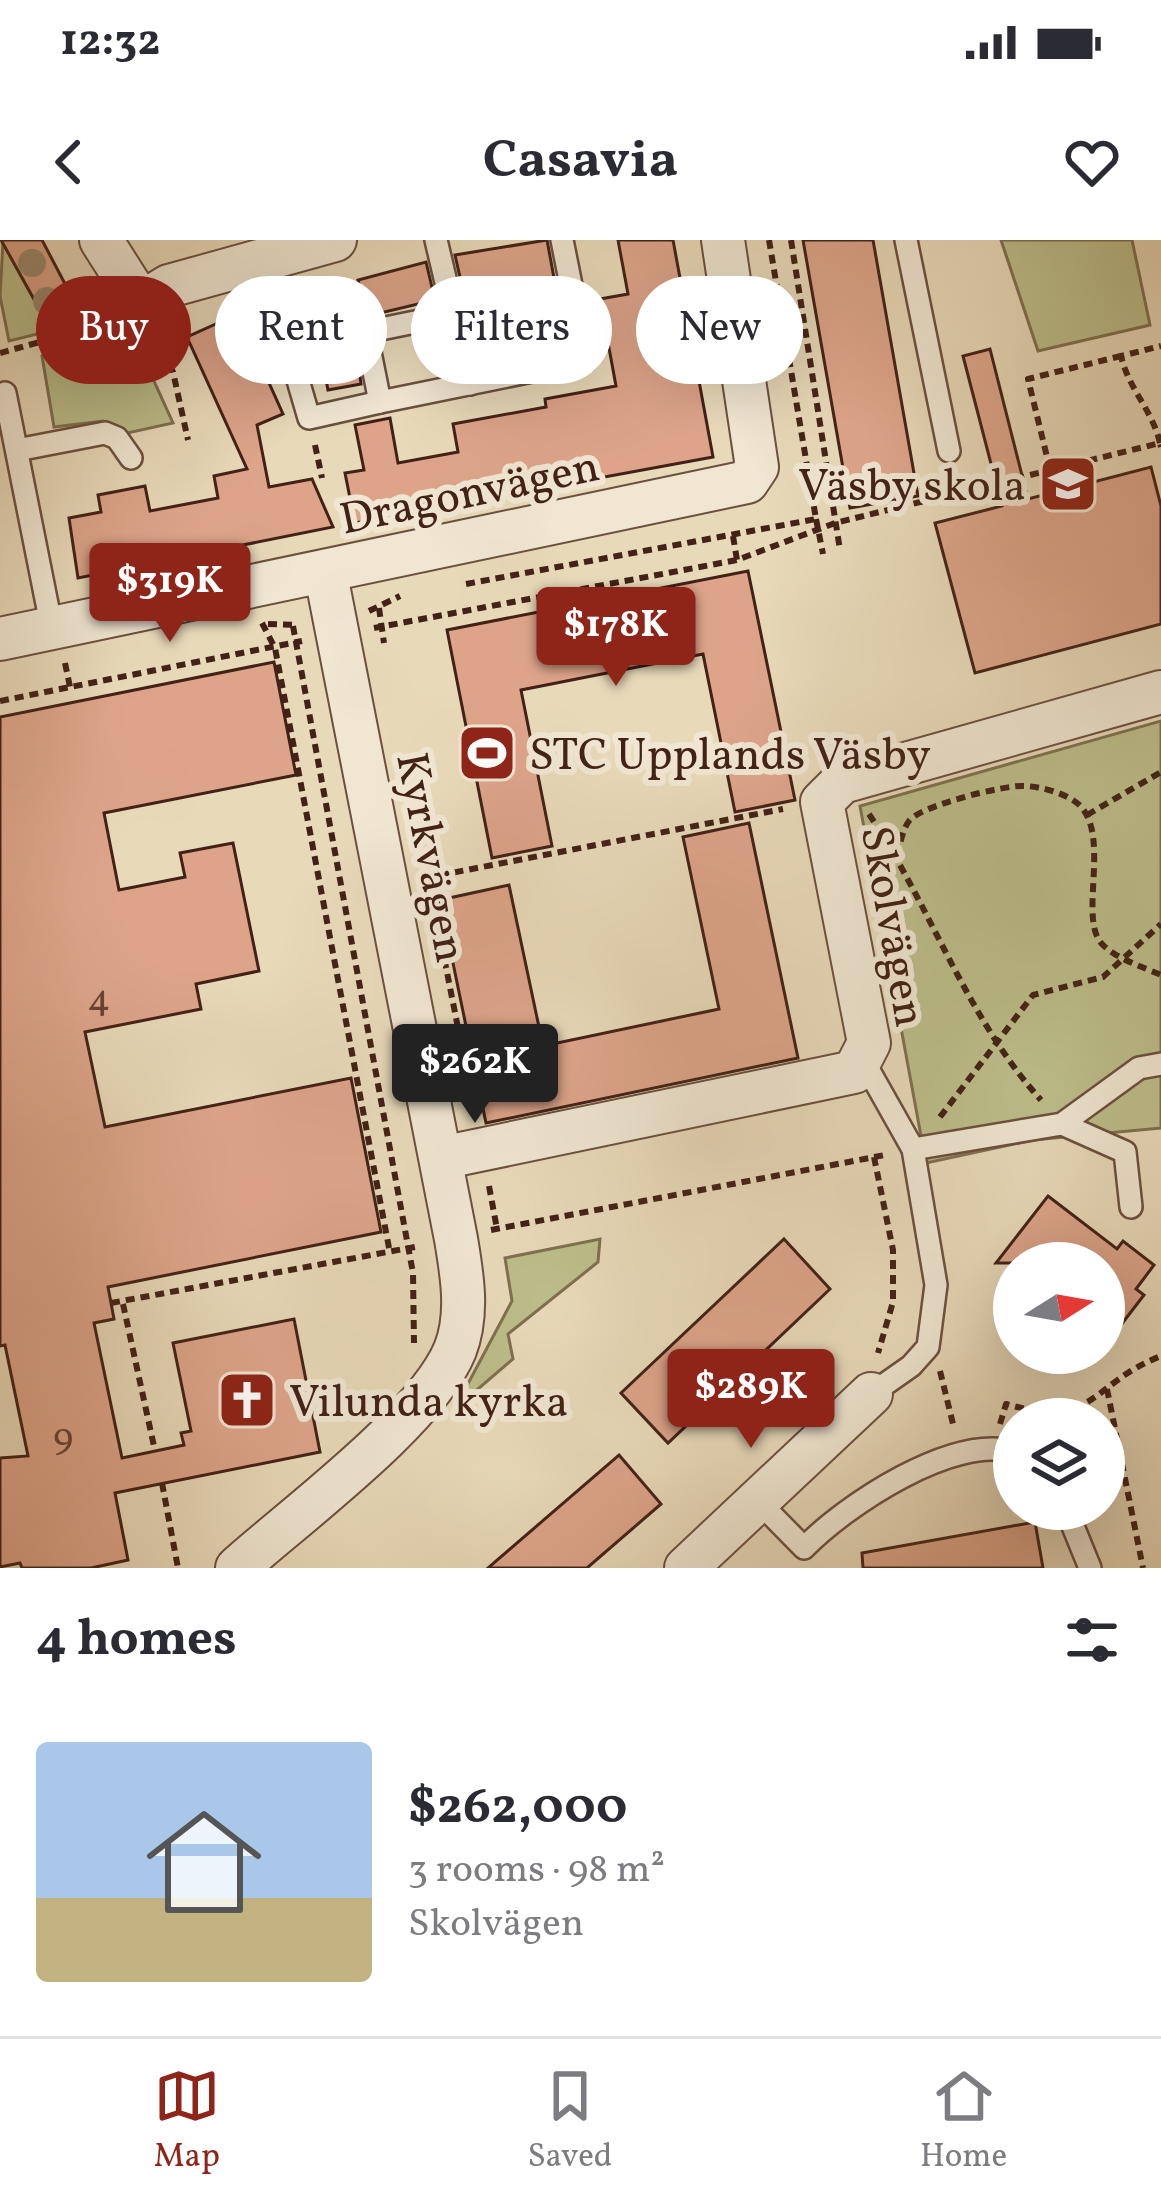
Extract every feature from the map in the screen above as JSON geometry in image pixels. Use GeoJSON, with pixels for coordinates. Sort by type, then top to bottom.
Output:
{"type":"FeatureCollection","features":[{"type":"Feature","properties":{"kind":"street"},"geometry":{"type":"LineString","coordinates":[[101,240],[124,276]]}},
{"type":"Feature","properties":{"kind":"street"},"geometry":{"type":"LineString","coordinates":[[191,280],[335,240]]}},
{"type":"Feature","properties":{"kind":"street","name":"Dragonvägen"},"geometry":{"type":"LineString","coordinates":[[0,639],[59,646],[326,575],[747,482],[757,466],[723,240]]}},
{"type":"Feature","properties":{"kind":"street","name":"Kyrkvägen"},"geometry":{"type":"LineString","coordinates":[[237,1568],[385,1436],[442,1371],[455,1348],[477,1234],[326,575]]}},
{"type":"Feature","properties":{"kind":"street","name":"Skolvägen"},"geometry":{"type":"LineString","coordinates":[[462,1154],[840,1078],[864,1062],[868,1043],[822,802],[842,782],[1161,692]]}},
{"type":"Feature","properties":{"kind":"street"},"geometry":{"type":"LineString","coordinates":[[686,1568],[871,1394]]}},
{"type":"Feature","properties":{"kind":"lane"},"geometry":{"type":"LineString","coordinates":[[436,240],[445,276]]}},
{"type":"Feature","properties":{"kind":"lane"},"geometry":{"type":"LineString","coordinates":[[562,240],[569,276]]}},
{"type":"Feature","properties":{"kind":"lane"},"geometry":{"type":"LineString","coordinates":[[906,240],[949,452]]}},
{"type":"Feature","properties":{"kind":"lane"},"geometry":{"type":"LineString","coordinates":[[263,260],[310,418],[470,384]]}},
{"type":"Feature","properties":{"kind":"lane"},"geometry":{"type":"LineString","coordinates":[[380,402],[366,332],[411,323]]}},
{"type":"Feature","properties":{"kind":"lane"},"geometry":{"type":"LineString","coordinates":[[5,393],[59,646]]}},
{"type":"Feature","properties":{"kind":"lane"},"geometry":{"type":"LineString","coordinates":[[17,450],[105,433],[117,438],[131,458]]}},
{"type":"Feature","properties":{"kind":"lane"},"geometry":{"type":"LineString","coordinates":[[864,1062],[921,1149],[936,1285],[928,1347],[911,1366],[871,1394]]}},
{"type":"Feature","properties":{"kind":"lane"},"geometry":{"type":"LineString","coordinates":[[921,1149],[1062,1124],[1139,1068],[1161,1064]]}},
{"type":"Feature","properties":{"kind":"lane"},"geometry":{"type":"LineString","coordinates":[[1062,1124],[1126,1152],[1131,1207]]}},
{"type":"Feature","properties":{"kind":"lane"},"geometry":{"type":"LineString","coordinates":[[756,1499],[804,1548],[831,1520],[900,1480],[960,1453],[993,1450]]}},
{"type":"Feature","properties":{"kind":"lane"},"geometry":{"type":"LineString","coordinates":[[1075,1530],[1090,1568]]}},
{"type":"Feature","properties":{"kind":"path"},"geometry":{"type":"LineString","coordinates":[[791,240],[840,550]]}},
{"type":"Feature","properties":{"kind":"path"},"geometry":{"type":"LineString","coordinates":[[0,353],[36,343]]}},
{"type":"Feature","properties":{"kind":"path"},"geometry":{"type":"LineString","coordinates":[[1051,470],[1028,379],[1161,346]]}},
{"type":"Feature","properties":{"kind":"path"},"geometry":{"type":"LineString","coordinates":[[0,701],[737,560],[835,523],[1160,445],[1153,413],[1127,383],[1121,356]]}},
{"type":"Feature","properties":{"kind":"path"},"geometry":{"type":"LineString","coordinates":[[176,384],[188,440]]}},
{"type":"Feature","properties":{"kind":"path"},"geometry":{"type":"LineString","coordinates":[[816,519],[823,554]]}},
{"type":"Feature","properties":{"kind":"path"},"geometry":{"type":"LineString","coordinates":[[444,588],[733,536],[737,560]]}},
{"type":"Feature","properties":{"kind":"path"},"geometry":{"type":"LineString","coordinates":[[384,643],[379,608],[400,596],[422,592]]}},
{"type":"Feature","properties":{"kind":"path"},"geometry":{"type":"LineString","coordinates":[[262,623],[275,648],[390,1253]]}},
{"type":"Feature","properties":{"kind":"path"},"geometry":{"type":"LineString","coordinates":[[293,626],[409,1249],[417,1316],[413,1352]]}},
{"type":"Feature","properties":{"kind":"path"},"geometry":{"type":"LineString","coordinates":[[59,646],[70,687]]}},
{"type":"Feature","properties":{"kind":"path"},"geometry":{"type":"LineString","coordinates":[[1087,815],[1161,772]]}},
{"type":"Feature","properties":{"kind":"path"},"geometry":{"type":"LineString","coordinates":[[860,778],[867,811],[897,856],[995,1043],[1062,1124]]}},
{"type":"Feature","properties":{"kind":"path"},"geometry":{"type":"LineString","coordinates":[[897,856],[907,822],[922,810],[1021,785],[1054,792],[1080,804],[1087,815],[1095,852],[1094,934],[1104,947],[1161,975]]}},
{"type":"Feature","properties":{"kind":"path"},"geometry":{"type":"LineString","coordinates":[[477,1234],[462,1154],[428,874],[822,802]]}},
{"type":"Feature","properties":{"kind":"path"},"geometry":{"type":"LineString","coordinates":[[111,1304],[921,1149],[1033,995],[1103,977],[1161,924]]}},
{"type":"Feature","properties":{"kind":"path"},"geometry":{"type":"LineString","coordinates":[[871,1394],[893,1285],[893,1250],[874,1157]]}},
{"type":"Feature","properties":{"kind":"path"},"geometry":{"type":"LineString","coordinates":[[123,1304],[155,1451]]}},
{"type":"Feature","properties":{"kind":"path"},"geometry":{"type":"LineString","coordinates":[[928,1347],[940,1370],[960,1453]]}},
{"type":"Feature","properties":{"kind":"path"},"geometry":{"type":"LineString","coordinates":[[1093,1398],[1161,1356]]}},
{"type":"Feature","properties":{"kind":"path"},"geometry":{"type":"LineString","coordinates":[[1107,1389],[1143,1568]]}},
{"type":"Feature","properties":{"kind":"path"},"geometry":{"type":"LineString","coordinates":[[162,1483],[178,1568]]}},
{"type":"Feature","properties":{"kind":"green space"},"geometry":{"type":"Polygon","coordinates":[[[1001,240],[1132,240],[1150,325],[1038,351],[1001,240]]]}},
{"type":"Feature","properties":{"kind":"green space"},"geometry":{"type":"Polygon","coordinates":[[[3,243],[36,303],[36,334],[9,341],[0,296],[3,243]]]}},
{"type":"Feature","properties":{"kind":"green space"},"geometry":{"type":"Polygon","coordinates":[[[47,384],[155,384],[173,423],[123,434],[103,421],[54,427],[47,384]]]}},
{"type":"Feature","properties":{"kind":"green space"},"geometry":{"type":"Polygon","coordinates":[[[1161,721],[1161,1128],[1033,1140],[926,1163],[860,806],[1161,721]]]}},
{"type":"Feature","properties":{"kind":"green space"},"geometry":{"type":"Polygon","coordinates":[[[600,1239],[598,1262],[508,1334],[513,1359],[464,1401],[463,1393],[512,1301],[505,1258],[600,1239]]]}},
{"type":"Feature","properties":{"kind":"building"},"geometry":{"type":"Polygon","coordinates":[[[1,240],[42,240],[61,276],[36,276],[36,303],[1,240]]]}},
{"type":"Feature","properties":{"kind":"building"},"geometry":{"type":"Polygon","coordinates":[[[547,240],[554,276],[460,276],[455,255],[547,240]]]}},
{"type":"Feature","properties":{"kind":"building"},"geometry":{"type":"Polygon","coordinates":[[[618,240],[673,240],[680,276],[636,276],[636,384],[700,384],[713,457],[355,523],[345,473],[364,470],[355,425],[390,418],[398,463],[458,452],[453,424],[546,407],[545,399],[616,386],[612,297],[628,294],[618,240]]]}},
{"type":"Feature","properties":{"kind":"building"},"geometry":{"type":"Polygon","coordinates":[[[803,240],[873,240],[918,496],[850,508],[803,240]]]}},
{"type":"Feature","properties":{"kind":"building"},"geometry":{"type":"Polygon","coordinates":[[[426,262],[429,276],[411,276],[411,306],[387,311],[387,276],[373,276],[426,262]]]}},
{"type":"Feature","properties":{"kind":"building"},"geometry":{"type":"Polygon","coordinates":[[[215,324],[215,384],[270,384],[283,414],[257,425],[269,487],[312,479],[333,527],[78,578],[69,518],[101,512],[98,495],[145,486],[150,511],[218,498],[214,476],[247,469],[191,346],[191,335],[215,324]]]}},
{"type":"Feature","properties":{"kind":"building"},"geometry":{"type":"Polygon","coordinates":[[[990,349],[1028,499],[1151,467],[1161,506],[1161,624],[975,673],[935,523],[1002,506],[963,356],[990,349]]]}},
{"type":"Feature","properties":{"kind":"building"},"geometry":{"type":"Polygon","coordinates":[[[327,384],[361,384],[328,390],[327,384]]]}},
{"type":"Feature","properties":{"kind":"building"},"geometry":{"type":"Polygon","coordinates":[[[748,571],[795,800],[735,812],[703,654],[521,690],[552,846],[492,858],[447,630],[748,571]]]}},
{"type":"Feature","properties":{"kind":"building"},"geometry":{"type":"Polygon","coordinates":[[[274,662],[296,775],[104,813],[119,890],[185,877],[180,853],[233,843],[259,971],[196,984],[201,1009],[85,1032],[105,1127],[351,1078],[381,1232],[108,1287],[114,1319],[94,1323],[122,1458],[184,1445],[181,1433],[191,1431],[173,1343],[294,1319],[320,1452],[115,1493],[128,1560],[91,1568],[22,1568],[20,1563],[0,1567],[0,1458],[28,1456],[5,1345],[0,1346],[0,717],[274,662]]]}},
{"type":"Feature","properties":{"kind":"building"},"geometry":{"type":"Polygon","coordinates":[[[749,823],[798,1058],[486,1123],[440,900],[509,885],[543,1046],[719,1009],[683,837],[749,823]]]}},
{"type":"Feature","properties":{"kind":"building"},"geometry":{"type":"Polygon","coordinates":[[[1048,1196],[1108,1242],[1012,1242],[1048,1196]]]}},
{"type":"Feature","properties":{"kind":"building"},"geometry":{"type":"Polygon","coordinates":[[[784,1239],[830,1289],[668,1443],[621,1393],[784,1239]]]}},
{"type":"Feature","properties":{"kind":"building"},"geometry":{"type":"Polygon","coordinates":[[[1125,1243],[1154,1265],[1136,1289],[1144,1295],[1125,1320],[1125,1243]]]}},
{"type":"Feature","properties":{"kind":"building"},"geometry":{"type":"Polygon","coordinates":[[[619,1455],[661,1504],[587,1568],[488,1568],[619,1455]]]}},
{"type":"Feature","properties":{"kind":"building"},"geometry":{"type":"Polygon","coordinates":[[[993,1530],[1036,1530],[1043,1568],[863,1568],[862,1553],[993,1530]]]}},
{"type":"Feature","properties":{"kind":"place","name":"Väsby skola"},"geometry":{"type":"Point","coordinates":[1068,484]}},
{"type":"Feature","properties":{"kind":"place","name":"STC Upplands Väsby"},"geometry":{"type":"Point","coordinates":[487,753]}},
{"type":"Feature","properties":{"kind":"place","name":"Vilunda kyrka"},"geometry":{"type":"Point","coordinates":[247,1400]}}]}
